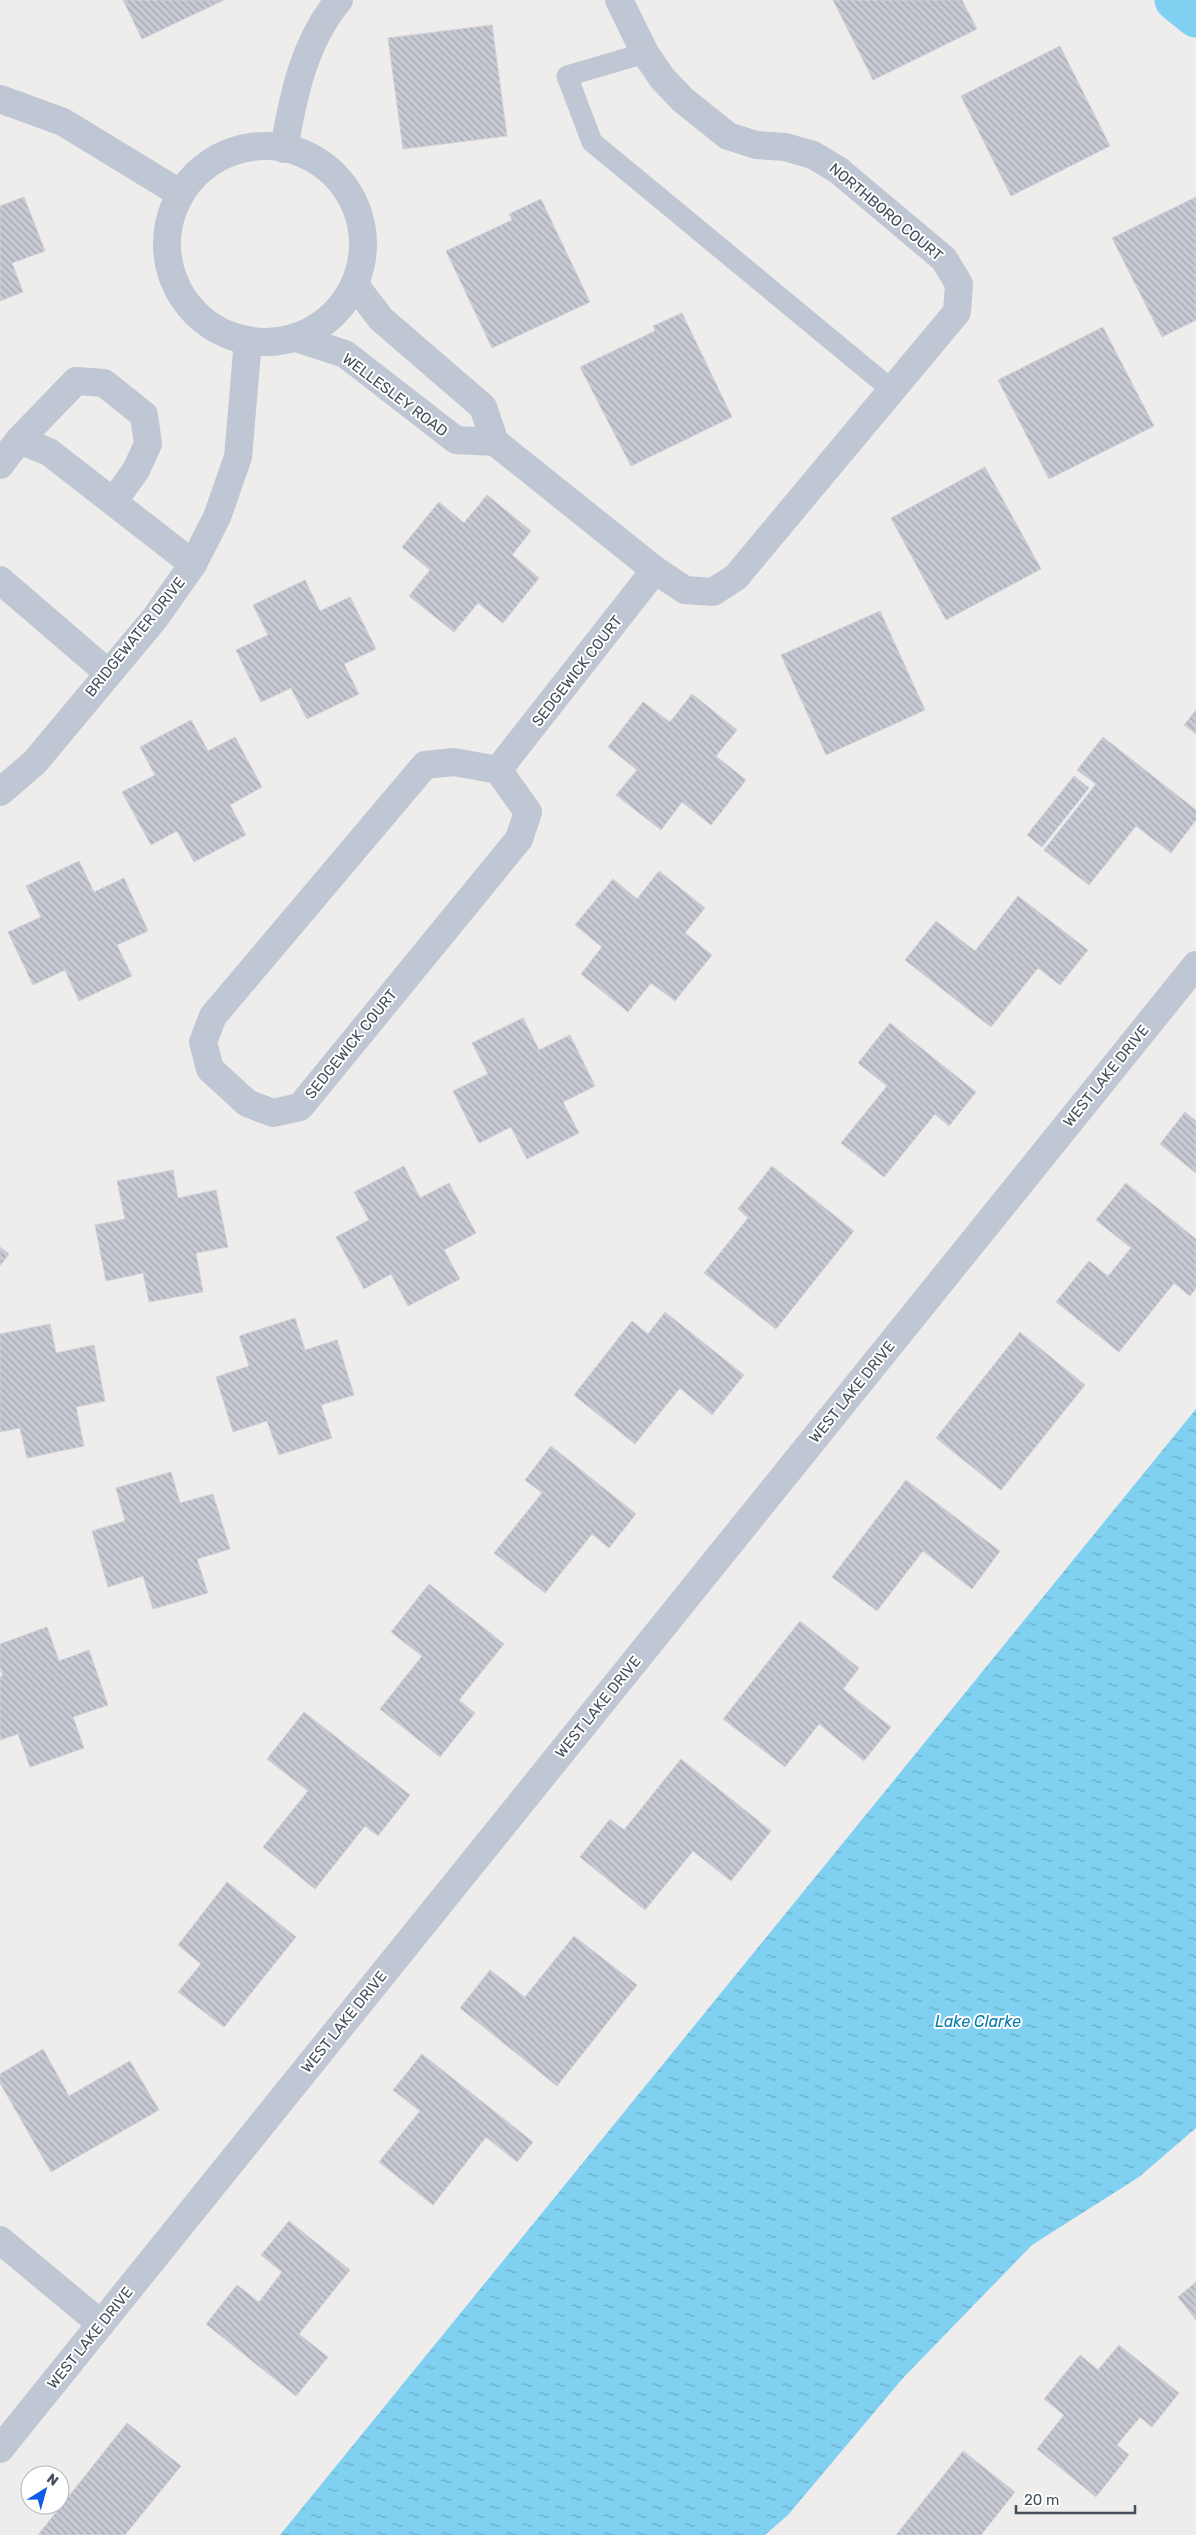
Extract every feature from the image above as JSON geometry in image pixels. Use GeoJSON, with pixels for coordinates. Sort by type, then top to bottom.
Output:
{"type":"FeatureCollection","features":[{"type":"Feature","properties":{"kind":"street"},"geometry":{"type":"LineString","coordinates":[[284,148],[293,96],[303,66],[316,36],[338,0]]}},
{"type":"Feature","properties":{"kind":"street","name":"NORTHBORO COURT"},"geometry":{"type":"LineString","coordinates":[[620,0],[646,54],[662,78],[682,100],[728,136],[756,145],[785,147],[813,155],[838,170],[944,259],[959,284],[956,312],[736,577],[713,592],[685,590],[655,570]]}},
{"type":"Feature","properties":{"kind":"street"},"geometry":{"type":"LineString","coordinates":[[0,99],[63,122],[180,194]]}},
{"type":"Feature","properties":{"kind":"street"},"geometry":{"type":"LineString","coordinates":[[261,146],[284,148],[312,159],[336,176],[353,200],[362,228],[362,258],[355,285],[340,308],[320,326],[296,338],[272,342],[248,341],[218,330],[193,311],[176,285],[168,254],[169,223],[180,194],[195,175],[214,160],[237,150],[261,146]]}},
{"type":"Feature","properties":{"kind":"street"},"geometry":{"type":"LineString","coordinates":[[355,285],[381,319],[483,407],[495,442],[655,570]]}},
{"type":"Feature","properties":{"kind":"street","name":"WELLESLEY ROAD"},"geometry":{"type":"LineString","coordinates":[[296,338],[345,354],[456,440],[495,442]]}},
{"type":"Feature","properties":{"kind":"street","name":"BRIDGEWATER DRIVE"},"geometry":{"type":"LineString","coordinates":[[0,792],[35,762],[108,672],[155,618],[193,564],[217,517],[238,457],[248,341]]}},
{"type":"Feature","properties":{"kind":"street"},"geometry":{"type":"LineString","coordinates":[[0,465],[19,440],[76,381],[104,383],[144,415],[148,444],[136,470],[114,501]]}},
{"type":"Feature","properties":{"kind":"street"},"geometry":{"type":"LineString","coordinates":[[19,440],[49,452],[193,564]]}},
{"type":"Feature","properties":{"kind":"street","name":"SEDGEWICK COURT"},"geometry":{"type":"LineString","coordinates":[[498,770],[517,749],[655,570]]}},
{"type":"Feature","properties":{"kind":"street"},"geometry":{"type":"LineString","coordinates":[[0,580],[108,672]]}},
{"type":"Feature","properties":{"kind":"street","name":"SEDGEWICK COURT"},"geometry":{"type":"LineString","coordinates":[[454,762],[498,770],[528,812],[519,839],[300,1107],[273,1113],[247,1103],[210,1069],[203,1042],[213,1016],[425,765],[454,762]]}},
{"type":"Feature","properties":{"kind":"street","name":"WEST LAKE DRIVE"},"geometry":{"type":"LineString","coordinates":[[0,2449],[1196,965]]}},
{"type":"Feature","properties":{"kind":"street"},"geometry":{"type":"LineString","coordinates":[[0,2240],[101,2324]]}},
{"type":"Feature","properties":{"kind":"lane"},"geometry":{"type":"LineString","coordinates":[[646,54],[567,76],[592,142],[892,390]]}},
{"type":"Feature","properties":{"kind":"water","name":"Lake Clarke"},"geometry":{"type":"Polygon","coordinates":[[[1196,1409],[1196,2128],[1139,2177],[1032,2245],[903,2378],[788,2515],[765,2535],[280,2535],[1196,1409]]]}},
{"type":"Feature","properties":{"kind":"building"},"geometry":{"type":"Polygon","coordinates":[[[123,0],[224,0],[142,39],[123,0]]]}},
{"type":"Feature","properties":{"kind":"building"},"geometry":{"type":"Polygon","coordinates":[[[833,0],[962,0],[977,29],[873,80],[833,0]]]}},
{"type":"Feature","properties":{"kind":"building"},"geometry":{"type":"Polygon","coordinates":[[[492,25],[507,136],[403,149],[388,38],[492,25]]]}},
{"type":"Feature","properties":{"kind":"building"},"geometry":{"type":"Polygon","coordinates":[[[1060,46],[1110,146],[1011,196],[961,96],[1060,46]]]}},
{"type":"Feature","properties":{"kind":"building"},"geometry":{"type":"Polygon","coordinates":[[[24,197],[45,251],[12,263],[23,292],[0,301],[0,206],[24,197]]]}},
{"type":"Feature","properties":{"kind":"building"},"geometry":{"type":"Polygon","coordinates":[[[1196,197],[1196,320],[1162,337],[1112,238],[1196,197]]]}},
{"type":"Feature","properties":{"kind":"building"},"geometry":{"type":"Polygon","coordinates":[[[541,199],[590,302],[492,348],[446,251],[512,220],[509,214],[541,199]]]}},
{"type":"Feature","properties":{"kind":"building"},"geometry":{"type":"Polygon","coordinates":[[[682,313],[732,417],[631,466],[580,367],[655,331],[653,326],[682,313]]]}},
{"type":"Feature","properties":{"kind":"building"},"geometry":{"type":"Polygon","coordinates":[[[1103,327],[1154,426],[1049,479],[998,380],[1103,327]]]}},
{"type":"Feature","properties":{"kind":"building"},"geometry":{"type":"Polygon","coordinates":[[[985,467],[1041,569],[946,620],[891,518],[985,467]]]}},
{"type":"Feature","properties":{"kind":"building"},"geometry":{"type":"Polygon","coordinates":[[[487,495],[531,531],[512,555],[539,578],[503,623],[478,603],[454,632],[409,596],[430,570],[402,547],[439,502],[464,523],[487,495]]]}},
{"type":"Feature","properties":{"kind":"building"},"geometry":{"type":"Polygon","coordinates":[[[305,580],[320,611],[350,597],[376,649],[344,664],[359,694],[307,719],[291,688],[261,702],[236,650],[268,635],[253,605],[305,580]]]}},
{"type":"Feature","properties":{"kind":"building"},"geometry":{"type":"Polygon","coordinates":[[[880,611],[925,710],[826,755],[781,655],[880,611]]]}},
{"type":"Feature","properties":{"kind":"building"},"geometry":{"type":"Polygon","coordinates":[[[692,694],[737,730],[716,756],[746,780],[711,825],[682,802],[661,830],[616,795],[637,770],[608,747],[643,702],[670,722],[692,694]]]}},
{"type":"Feature","properties":{"kind":"building"},"geometry":{"type":"Polygon","coordinates":[[[1196,710],[1196,734],[1184,725],[1196,710]]]}},
{"type":"Feature","properties":{"kind":"building"},"geometry":{"type":"Polygon","coordinates":[[[191,720],[208,751],[235,737],[262,787],[230,805],[246,835],[194,862],[177,831],[151,845],[122,792],[155,775],[140,747],[191,720]]]}},
{"type":"Feature","properties":{"kind":"building"},"geometry":{"type":"Polygon","coordinates":[[[1103,737],[1196,810],[1196,820],[1171,853],[1136,826],[1089,885],[1044,850],[1096,784],[1077,770],[1103,737]]]}},
{"type":"Feature","properties":{"kind":"building"},"geometry":{"type":"Polygon","coordinates":[[[1074,776],[1089,788],[1042,847],[1027,835],[1074,776]]]}},
{"type":"Feature","properties":{"kind":"building"},"geometry":{"type":"Polygon","coordinates":[[[79,861],[94,892],[124,878],[148,931],[117,945],[132,976],[79,1001],[65,970],[33,985],[8,932],[41,917],[26,886],[79,861]]]}},
{"type":"Feature","properties":{"kind":"building"},"geometry":{"type":"Polygon","coordinates":[[[659,871],[705,908],[685,933],[712,955],[675,1001],[651,983],[628,1012],[581,974],[602,947],[575,925],[613,879],[637,899],[659,871]]]}},
{"type":"Feature","properties":{"kind":"building"},"geometry":{"type":"Polygon","coordinates":[[[1018,896],[1088,950],[1060,985],[1038,968],[991,1027],[905,960],[936,921],[975,951],[1018,896]]]}},
{"type":"Feature","properties":{"kind":"building"},"geometry":{"type":"Polygon","coordinates":[[[523,1018],[539,1050],[570,1035],[595,1086],[563,1102],[579,1133],[527,1159],[511,1127],[479,1143],[453,1091],[488,1074],[472,1043],[523,1018]]]}},
{"type":"Feature","properties":{"kind":"building"},"geometry":{"type":"Polygon","coordinates":[[[890,1023],[976,1092],[949,1126],[935,1114],[884,1177],[841,1143],[887,1086],[858,1063],[890,1023]]]}},
{"type":"Feature","properties":{"kind":"building"},"geometry":{"type":"Polygon","coordinates":[[[1185,1112],[1196,1121],[1196,1173],[1160,1144],[1185,1112]]]}},
{"type":"Feature","properties":{"kind":"building"},"geometry":{"type":"Polygon","coordinates":[[[404,1166],[420,1198],[449,1183],[476,1233],[444,1250],[460,1279],[408,1306],[391,1274],[364,1289],[336,1237],[369,1220],[354,1192],[404,1166]]]}},
{"type":"Feature","properties":{"kind":"building"},"geometry":{"type":"Polygon","coordinates":[[[772,1166],[854,1231],[776,1329],[704,1273],[748,1218],[738,1209],[772,1166]]]}},
{"type":"Feature","properties":{"kind":"building"},"geometry":{"type":"Polygon","coordinates":[[[173,1170],[178,1198],[216,1190],[228,1247],[196,1253],[203,1292],[149,1302],[143,1273],[106,1281],[95,1225],[125,1219],[117,1181],[173,1170]]]}},
{"type":"Feature","properties":{"kind":"building"},"geometry":{"type":"Polygon","coordinates":[[[1126,1183],[1196,1239],[1196,1288],[1190,1296],[1174,1283],[1119,1352],[1056,1302],[1089,1261],[1108,1276],[1131,1248],[1096,1220],[1126,1183]]]}},
{"type":"Feature","properties":{"kind":"building"},"geometry":{"type":"Polygon","coordinates":[[[0,1247],[9,1254],[0,1266],[0,1247]]]}},
{"type":"Feature","properties":{"kind":"building"},"geometry":{"type":"Polygon","coordinates":[[[665,1312],[744,1375],[712,1415],[680,1388],[635,1444],[574,1395],[632,1321],[648,1334],[665,1312]]]}},
{"type":"Feature","properties":{"kind":"building"},"geometry":{"type":"Polygon","coordinates":[[[295,1318],[305,1350],[337,1340],[354,1395],[321,1405],[332,1438],[279,1455],[267,1421],[233,1432],[216,1377],[249,1366],[239,1336],[295,1318]]]}},
{"type":"Feature","properties":{"kind":"building"},"geometry":{"type":"Polygon","coordinates":[[[50,1324],[56,1353],[94,1345],[105,1401],[76,1407],[84,1446],[27,1458],[20,1428],[0,1432],[0,1334],[50,1324]]]}},
{"type":"Feature","properties":{"kind":"building"},"geometry":{"type":"Polygon","coordinates":[[[1020,1332],[1085,1385],[1001,1490],[936,1438],[1020,1332]]]}},
{"type":"Feature","properties":{"kind":"building"},"geometry":{"type":"Polygon","coordinates":[[[551,1446],[636,1514],[609,1548],[592,1534],[545,1593],[494,1553],[542,1493],[525,1480],[551,1446]]]}},
{"type":"Feature","properties":{"kind":"building"},"geometry":{"type":"Polygon","coordinates":[[[171,1472],[180,1503],[213,1494],[230,1549],[197,1559],[208,1593],[153,1609],[143,1576],[108,1587],[92,1531],[125,1521],[116,1488],[171,1472]]]}},
{"type":"Feature","properties":{"kind":"building"},"geometry":{"type":"Polygon","coordinates":[[[906,1480],[1000,1551],[972,1589],[923,1551],[877,1611],[832,1577],[906,1480]]]}},
{"type":"Feature","properties":{"kind":"building"},"geometry":{"type":"Polygon","coordinates":[[[429,1584],[504,1644],[459,1700],[475,1713],[440,1757],[380,1709],[422,1656],[391,1632],[429,1584]]]}},
{"type":"Feature","properties":{"kind":"building"},"geometry":{"type":"Polygon","coordinates":[[[800,1621],[859,1668],[843,1689],[891,1727],[864,1761],[819,1724],[785,1767],[723,1719],[800,1621]]]}},
{"type":"Feature","properties":{"kind":"building"},"geometry":{"type":"Polygon","coordinates":[[[47,1627],[59,1661],[89,1650],[108,1705],[73,1717],[84,1748],[30,1767],[18,1734],[0,1740],[0,1677],[3,1676],[0,1668],[0,1644],[47,1627]]]}},
{"type":"Feature","properties":{"kind":"building"},"geometry":{"type":"Polygon","coordinates":[[[304,1712],[410,1795],[378,1836],[365,1826],[315,1889],[263,1847],[308,1791],[267,1759],[304,1712]]]}},
{"type":"Feature","properties":{"kind":"building"},"geometry":{"type":"Polygon","coordinates":[[[681,1759],[771,1831],[731,1881],[693,1851],[645,1910],[580,1857],[610,1819],[624,1830],[681,1759]]]}},
{"type":"Feature","properties":{"kind":"building"},"geometry":{"type":"Polygon","coordinates":[[[227,1882],[296,1937],[224,2027],[178,1992],[201,1964],[178,1945],[227,1882]]]}},
{"type":"Feature","properties":{"kind":"building"},"geometry":{"type":"Polygon","coordinates":[[[574,1936],[637,1985],[557,2086],[460,2008],[490,1970],[525,1997],[574,1936]]]}},
{"type":"Feature","properties":{"kind":"building"},"geometry":{"type":"Polygon","coordinates":[[[43,2049],[69,2096],[130,2061],[159,2110],[51,2172],[0,2083],[0,2074],[43,2049]]]}},
{"type":"Feature","properties":{"kind":"building"},"geometry":{"type":"Polygon","coordinates":[[[422,2054],[533,2142],[517,2162],[486,2137],[433,2205],[379,2162],[420,2111],[393,2090],[422,2054]]]}},
{"type":"Feature","properties":{"kind":"building"},"geometry":{"type":"Polygon","coordinates":[[[289,2221],[350,2270],[299,2334],[328,2357],[296,2396],[206,2324],[237,2285],[259,2302],[282,2272],[261,2255],[289,2221]]]}},
{"type":"Feature","properties":{"kind":"building"},"geometry":{"type":"Polygon","coordinates":[[[1196,2282],[1196,2320],[1178,2297],[1196,2282]]]}},
{"type":"Feature","properties":{"kind":"building"},"geometry":{"type":"Polygon","coordinates":[[[1119,2345],[1179,2393],[1152,2427],[1140,2417],[1117,2445],[1129,2455],[1096,2497],[1037,2449],[1064,2415],[1044,2399],[1080,2355],[1098,2370],[1119,2345]]]}},
{"type":"Feature","properties":{"kind":"building"},"geometry":{"type":"Polygon","coordinates":[[[127,2423],[181,2466],[125,2535],[38,2535],[54,2515],[70,2515],[70,2495],[127,2423]]]}},
{"type":"Feature","properties":{"kind":"building"},"geometry":{"type":"Polygon","coordinates":[[[963,2451],[1015,2492],[981,2535],[896,2535],[963,2451]]]}},
{"type":"Feature","properties":{"kind":"waterway"},"geometry":{"type":"LineString","coordinates":[[1175,0],[1196,17]]}}]}
